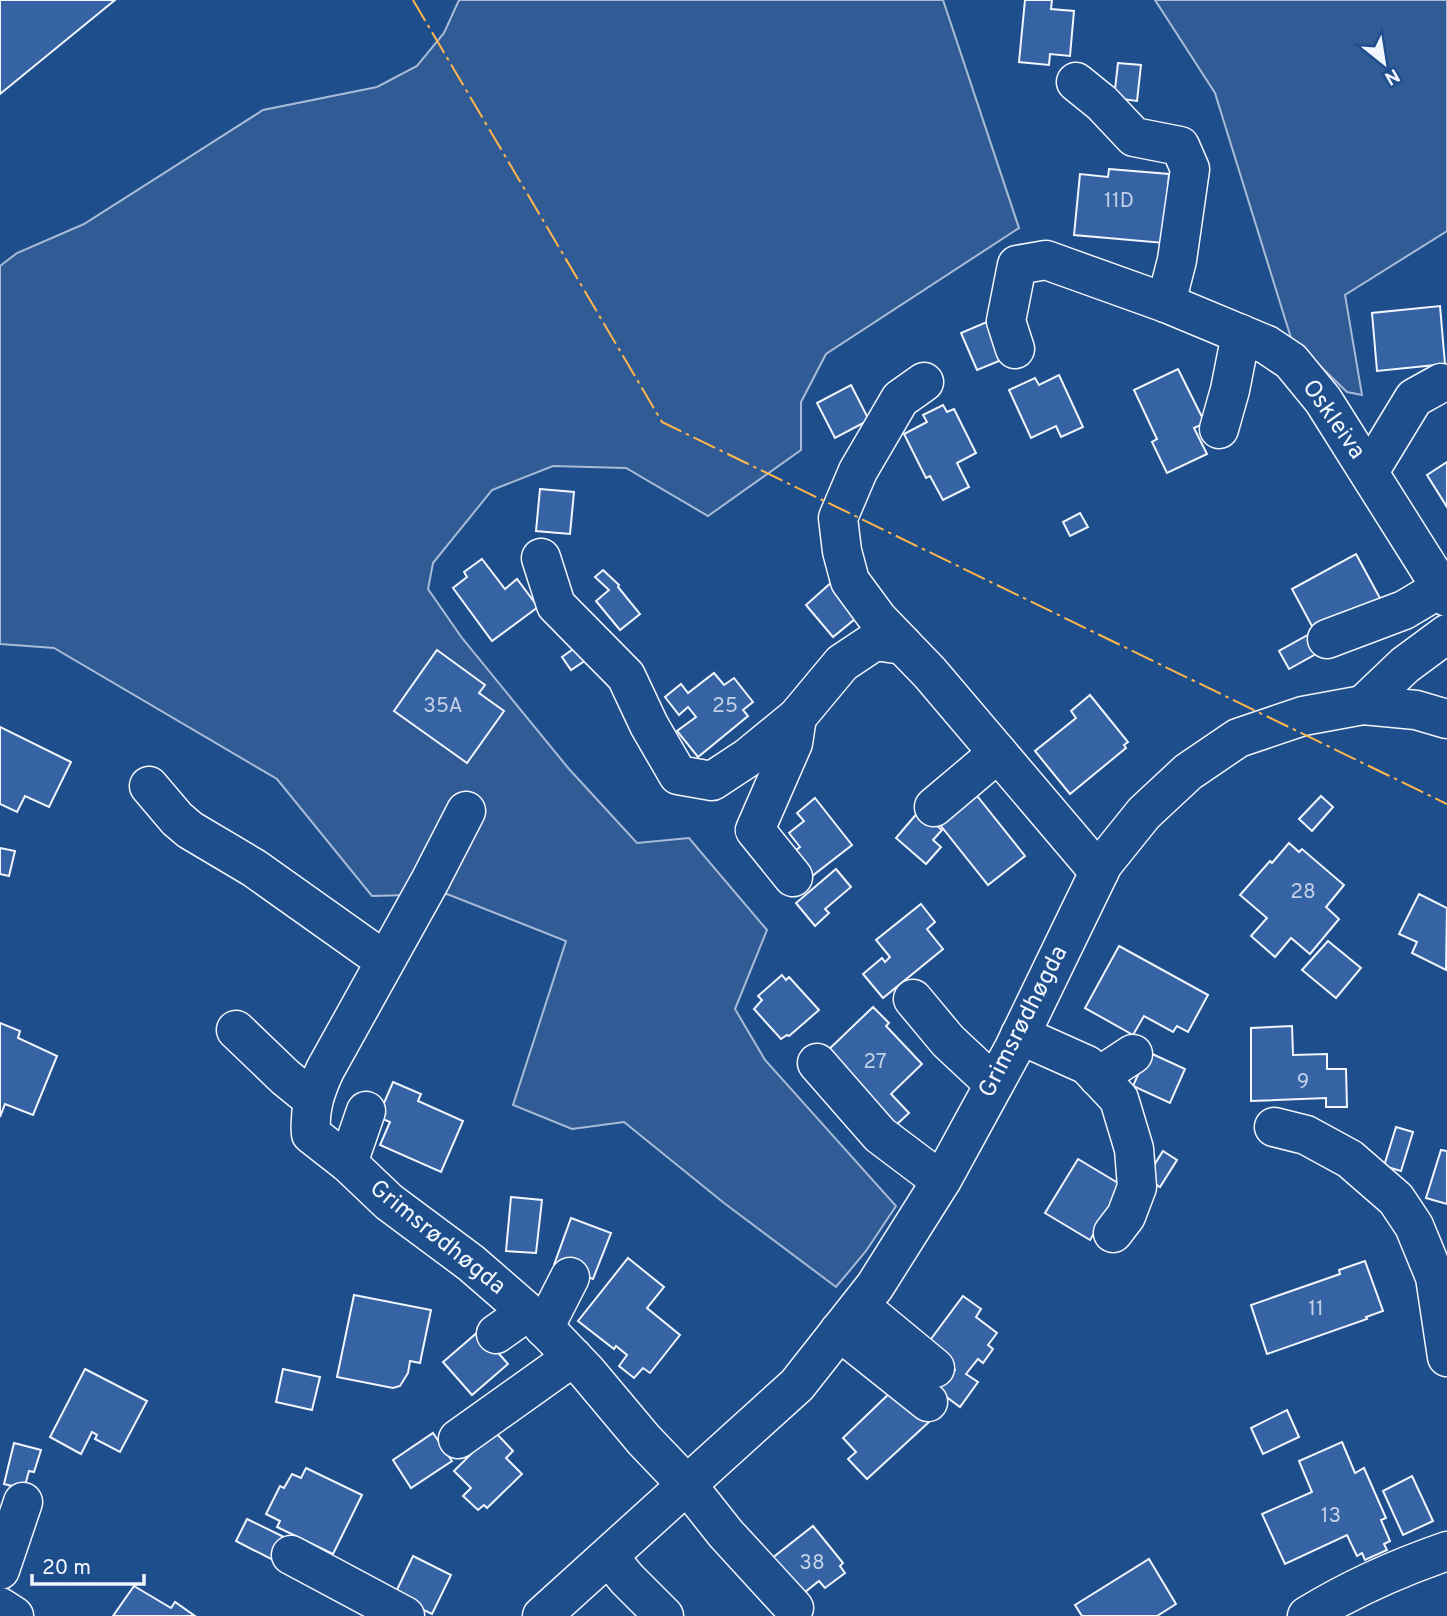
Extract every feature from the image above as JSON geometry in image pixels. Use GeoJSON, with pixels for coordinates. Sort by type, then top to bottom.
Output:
{"type":"FeatureCollection","features":[{"type":"Feature","properties":{"kind":"main road"},"geometry":{"type":"LineString","coordinates":[[1076,82],[1102,103],[1134,137],[1180,146],[1190,169],[1177,260],[1166,303]]}},
{"type":"Feature","properties":{"kind":"main road","name":"Oskleiva"},"geometry":{"type":"LineString","coordinates":[[1015,349],[1006,321],[1017,265],[1046,260],[1166,303],[1267,345],[1291,361],[1323,400],[1444,592]]}},
{"type":"Feature","properties":{"kind":"main road"},"geometry":{"type":"LineString","coordinates":[[1219,429],[1241,334]]}},
{"type":"Feature","properties":{"kind":"main road"},"geometry":{"type":"LineString","coordinates":[[924,382],[900,399],[858,471],[838,518],[842,551],[850,581],[878,619],[930,673],[1099,872]]}},
{"type":"Feature","properties":{"kind":"main road"},"geometry":{"type":"LineString","coordinates":[[1369,472],[1414,398],[1441,383]]}},
{"type":"Feature","properties":{"kind":"main road"},"geometry":{"type":"LineString","coordinates":[[541,558],[556,605],[626,676],[649,725],[678,775],[712,781],[747,758],[797,717],[842,663],[875,641],[903,645]]}},
{"type":"Feature","properties":{"kind":"main road"},"geometry":{"type":"LineString","coordinates":[[1327,639],[1444,592]]}},
{"type":"Feature","properties":{"kind":"main road"},"geometry":{"type":"LineString","coordinates":[[1363,705],[1405,665],[1447,634]]}},
{"type":"Feature","properties":{"kind":"main road","name":"Grimsrødhøgda"},"geometry":{"type":"LineString","coordinates":[[542,1616],[797,1385],[874,1286],[941,1181],[994,1084],[1099,872],[1144,813],[1188,772],[1238,738],[1303,716],[1363,705],[1416,710],[1447,719]]}},
{"type":"Feature","properties":{"kind":"main road"},"geometry":{"type":"LineString","coordinates":[[793,877],[755,830],[793,743],[797,717]]}},
{"type":"Feature","properties":{"kind":"main road"},"geometry":{"type":"LineString","coordinates":[[934,807],[998,753]]}},
{"type":"Feature","properties":{"kind":"main road"},"geometry":{"type":"LineString","coordinates":[[149,786],[190,830],[254,868],[385,961]]}},
{"type":"Feature","properties":{"kind":"main road","name":"Grimsrødhøgda"},"geometry":{"type":"LineString","coordinates":[[466,811],[430,881],[350,1020],[312,1099],[311,1134],[348,1163],[389,1202],[525,1300],[644,1440],[688,1486]]}},
{"type":"Feature","properties":{"kind":"main road"},"geometry":{"type":"LineString","coordinates":[[913,999],[948,1041],[994,1084]]}},
{"type":"Feature","properties":{"kind":"main road"},"geometry":{"type":"LineString","coordinates":[[236,1030],[312,1099]]}},
{"type":"Feature","properties":{"kind":"main road"},"geometry":{"type":"LineString","coordinates":[[1020,1035],[1087,1065],[1119,1099],[1134,1149],[1137,1187],[1126,1216],[1113,1233]]}},
{"type":"Feature","properties":{"kind":"main road"},"geometry":{"type":"LineString","coordinates":[[1098,1077],[1133,1054]]}},
{"type":"Feature","properties":{"kind":"main road"},"geometry":{"type":"LineString","coordinates":[[817,1063],[880,1135],[941,1181]]}},
{"type":"Feature","properties":{"kind":"main road"},"geometry":{"type":"LineString","coordinates":[[348,1163],[366,1111]]}},
{"type":"Feature","properties":{"kind":"main road"},"geometry":{"type":"LineString","coordinates":[[1274,1127],[1306,1135],[1350,1159],[1396,1199],[1414,1226],[1435,1277],[1446,1348]]}},
{"type":"Feature","properties":{"kind":"main road"},"geometry":{"type":"LineString","coordinates":[[496,1334],[525,1300],[570,1277]]}},
{"type":"Feature","properties":{"kind":"main road"},"geometry":{"type":"LineString","coordinates":[[849,1318],[932,1385]]}},
{"type":"Feature","properties":{"kind":"main road"},"geometry":{"type":"LineString","coordinates":[[458,1439],[573,1357]]}},
{"type":"Feature","properties":{"kind":"main road"},"geometry":{"type":"LineString","coordinates":[[688,1486],[726,1534],[794,1608]]}},
{"type":"Feature","properties":{"kind":"main road"},"geometry":{"type":"LineString","coordinates":[[0,1570],[23,1502]]}},
{"type":"Feature","properties":{"kind":"main road"},"geometry":{"type":"LineString","coordinates":[[1307,1616],[1338,1597],[1396,1569],[1447,1551]]}},
{"type":"Feature","properties":{"kind":"main road"},"geometry":{"type":"LineString","coordinates":[[290,1555],[405,1616]]}},
{"type":"Feature","properties":{"kind":"main road"},"geometry":{"type":"LineString","coordinates":[[609,1558],[664,1616]]}},
{"type":"Feature","properties":{"kind":"main road"},"geometry":{"type":"LineString","coordinates":[[0,1607],[14,1616]]}},
{"type":"Feature","properties":{"kind":"shaded area"},"geometry":{"type":"Polygon","coordinates":[[[459,0],[943,0],[1019,228],[826,354],[801,402],[801,450],[708,516],[626,468],[553,466],[492,490],[433,563],[428,589],[462,638],[569,769],[637,843],[689,838],[767,930],[735,1009],[765,1060],[896,1206],[866,1251],[836,1287],[724,1203],[624,1122],[572,1129],[513,1105],[566,941],[447,894],[372,896],[277,779],[54,648],[0,644],[0,266],[17,253],[84,224],[263,110],[377,87],[417,66],[444,33],[459,0]]]}},
{"type":"Feature","properties":{"kind":"shaded area"},"geometry":{"type":"Polygon","coordinates":[[[1155,0],[1447,0],[1447,231],[1345,295],[1362,395],[1347,392],[1291,338],[1215,93],[1155,0]]]}},
{"type":"Feature","properties":{"kind":"building"},"geometry":{"type":"Polygon","coordinates":[[[0,0],[115,0],[0,94],[0,0]]]}},
{"type":"Feature","properties":{"kind":"building"},"geometry":{"type":"Polygon","coordinates":[[[1025,0],[1052,0],[1051,9],[1074,11],[1070,56],[1050,54],[1049,65],[1019,62],[1025,0]]]}},
{"type":"Feature","properties":{"kind":"building"},"geometry":{"type":"Polygon","coordinates":[[[1118,63],[1141,65],[1137,101],[1114,98],[1118,63]]]}},
{"type":"Feature","properties":{"kind":"building"},"geometry":{"type":"Polygon","coordinates":[[[1109,169],[1169,174],[1164,243],[1074,235],[1080,174],[1108,177],[1109,169]]]}},
{"type":"Feature","properties":{"kind":"building"},"geometry":{"type":"Polygon","coordinates":[[[1440,306],[1445,364],[1377,371],[1372,313],[1440,306]]]}},
{"type":"Feature","properties":{"kind":"building"},"geometry":{"type":"Polygon","coordinates":[[[989,321],[1004,359],[977,370],[961,333],[989,321]]]}},
{"type":"Feature","properties":{"kind":"building"},"geometry":{"type":"Polygon","coordinates":[[[1178,369],[1205,423],[1194,428],[1207,454],[1167,473],[1152,442],[1157,439],[1134,390],[1178,369]]]}},
{"type":"Feature","properties":{"kind":"building"},"geometry":{"type":"Polygon","coordinates":[[[1059,375],[1083,427],[1061,437],[1056,426],[1031,438],[1009,390],[1035,378],[1039,385],[1059,375]]]}},
{"type":"Feature","properties":{"kind":"building"},"geometry":{"type":"Polygon","coordinates":[[[851,385],[869,420],[835,438],[817,403],[851,385]]]}},
{"type":"Feature","properties":{"kind":"building"},"geometry":{"type":"Polygon","coordinates":[[[943,405],[947,412],[954,409],[976,453],[957,463],[969,487],[943,500],[930,476],[926,478],[904,434],[927,422],[923,415],[943,405]]]}},
{"type":"Feature","properties":{"kind":"building"},"geometry":{"type":"Polygon","coordinates":[[[1447,462],[1447,507],[1427,475],[1447,462]]]}},
{"type":"Feature","properties":{"kind":"building"},"geometry":{"type":"Polygon","coordinates":[[[540,489],[574,492],[570,534],[536,531],[540,489]]]}},
{"type":"Feature","properties":{"kind":"building"},"geometry":{"type":"Polygon","coordinates":[[[1080,513],[1088,527],[1070,536],[1063,522],[1080,513]]]}},
{"type":"Feature","properties":{"kind":"building"},"geometry":{"type":"Polygon","coordinates":[[[1356,554],[1381,600],[1313,628],[1292,589],[1356,554]]]}},
{"type":"Feature","properties":{"kind":"building"},"geometry":{"type":"Polygon","coordinates":[[[482,559],[505,589],[517,579],[538,607],[492,641],[453,588],[467,577],[464,572],[482,559]]]}},
{"type":"Feature","properties":{"kind":"building"},"geometry":{"type":"Polygon","coordinates":[[[603,570],[619,585],[640,614],[620,630],[596,601],[609,590],[595,577],[603,570]]]}},
{"type":"Feature","properties":{"kind":"building"},"geometry":{"type":"Polygon","coordinates":[[[833,581],[861,614],[833,637],[806,605],[833,581]]]}},
{"type":"Feature","properties":{"kind":"building"},"geometry":{"type":"Polygon","coordinates":[[[1313,632],[1323,650],[1289,669],[1279,651],[1313,632]]]}},
{"type":"Feature","properties":{"kind":"building"},"geometry":{"type":"Polygon","coordinates":[[[583,642],[592,656],[571,670],[562,657],[583,642]]]}},
{"type":"Feature","properties":{"kind":"building"},"geometry":{"type":"Polygon","coordinates":[[[437,650],[485,685],[479,693],[504,711],[467,763],[394,711],[437,650]]]}},
{"type":"Feature","properties":{"kind":"building"},"geometry":{"type":"Polygon","coordinates":[[[714,673],[724,685],[734,678],[753,702],[743,710],[748,716],[698,757],[677,731],[696,717],[688,707],[679,715],[665,697],[681,684],[688,693],[714,673]]]}},
{"type":"Feature","properties":{"kind":"building"},"geometry":{"type":"Polygon","coordinates":[[[1090,695],[1128,742],[1124,745],[1126,748],[1070,794],[1035,751],[1076,718],[1071,711],[1090,695]]]}},
{"type":"Feature","properties":{"kind":"building"},"geometry":{"type":"Polygon","coordinates":[[[0,727],[71,762],[49,807],[25,796],[17,812],[0,804],[0,727]]]}},
{"type":"Feature","properties":{"kind":"building"},"geometry":{"type":"Polygon","coordinates":[[[974,792],[1025,856],[988,885],[937,821],[974,792]]]}},
{"type":"Feature","properties":{"kind":"building"},"geometry":{"type":"Polygon","coordinates":[[[1321,796],[1333,807],[1312,831],[1299,819],[1321,796]]]}},
{"type":"Feature","properties":{"kind":"building"},"geometry":{"type":"Polygon","coordinates":[[[815,798],[852,845],[807,880],[788,856],[800,847],[789,833],[804,821],[797,813],[815,798]]]}},
{"type":"Feature","properties":{"kind":"building"},"geometry":{"type":"Polygon","coordinates":[[[919,811],[942,830],[933,840],[941,847],[926,864],[896,838],[919,811]]]}},
{"type":"Feature","properties":{"kind":"building"},"geometry":{"type":"Polygon","coordinates":[[[1289,843],[1299,852],[1302,849],[1344,885],[1326,907],[1339,919],[1310,954],[1291,938],[1275,957],[1251,936],[1267,918],[1240,895],[1289,843]]]}},
{"type":"Feature","properties":{"kind":"building"},"geometry":{"type":"Polygon","coordinates":[[[0,848],[15,851],[9,876],[0,874],[0,848]]]}},
{"type":"Feature","properties":{"kind":"building"},"geometry":{"type":"Polygon","coordinates":[[[836,869],[851,887],[825,909],[829,913],[815,926],[796,903],[836,869]]]}},
{"type":"Feature","properties":{"kind":"building"},"geometry":{"type":"Polygon","coordinates":[[[1419,894],[1447,908],[1446,970],[1412,953],[1417,942],[1399,934],[1419,894]]]}},
{"type":"Feature","properties":{"kind":"building"},"geometry":{"type":"Polygon","coordinates":[[[921,904],[935,922],[927,929],[943,949],[883,998],[863,974],[882,958],[885,962],[890,957],[876,940],[921,904]]]}},
{"type":"Feature","properties":{"kind":"building"},"geometry":{"type":"Polygon","coordinates":[[[1328,941],[1361,968],[1336,998],[1302,970],[1328,941]]]}},
{"type":"Feature","properties":{"kind":"building"},"geometry":{"type":"Polygon","coordinates":[[[1119,946],[1208,995],[1188,1032],[1177,1026],[1173,1032],[1144,1016],[1133,1035],[1085,1008],[1119,946]]]}},
{"type":"Feature","properties":{"kind":"building"},"geometry":{"type":"Polygon","coordinates":[[[782,975],[786,980],[789,977],[819,1010],[789,1036],[781,1039],[754,1009],[762,1000],[758,996],[782,975]]]}},
{"type":"Feature","properties":{"kind":"building"},"geometry":{"type":"Polygon","coordinates":[[[873,1007],[889,1023],[886,1026],[922,1064],[891,1094],[909,1113],[894,1127],[824,1054],[873,1007]]]}},
{"type":"Feature","properties":{"kind":"building"},"geometry":{"type":"Polygon","coordinates":[[[0,1023],[20,1031],[18,1038],[57,1056],[33,1115],[5,1104],[0,1117],[0,1023]]]}},
{"type":"Feature","properties":{"kind":"building"},"geometry":{"type":"Polygon","coordinates":[[[1292,1026],[1293,1055],[1327,1054],[1327,1069],[1346,1069],[1347,1107],[1326,1107],[1326,1098],[1251,1101],[1251,1028],[1292,1026]]]}},
{"type":"Feature","properties":{"kind":"building"},"geometry":{"type":"Polygon","coordinates":[[[1148,1052],[1185,1069],[1170,1103],[1133,1086],[1148,1052]]]}},
{"type":"Feature","properties":{"kind":"building"},"geometry":{"type":"Polygon","coordinates":[[[393,1082],[421,1094],[418,1101],[463,1121],[441,1172],[380,1145],[390,1122],[378,1117],[393,1082]]]}},
{"type":"Feature","properties":{"kind":"building"},"geometry":{"type":"Polygon","coordinates":[[[1396,1127],[1413,1132],[1401,1171],[1384,1166],[1396,1127]]]}},
{"type":"Feature","properties":{"kind":"building"},"geometry":{"type":"Polygon","coordinates":[[[1441,1150],[1447,1151],[1447,1204],[1426,1198],[1441,1150]]]}},
{"type":"Feature","properties":{"kind":"building"},"geometry":{"type":"Polygon","coordinates":[[[1163,1151],[1177,1160],[1160,1187],[1146,1178],[1163,1151]]]}},
{"type":"Feature","properties":{"kind":"building"},"geometry":{"type":"Polygon","coordinates":[[[1078,1159],[1123,1186],[1090,1240],[1045,1213],[1078,1159]]]}},
{"type":"Feature","properties":{"kind":"building"},"geometry":{"type":"Polygon","coordinates":[[[511,1197],[542,1200],[536,1253],[506,1251],[511,1197]]]}},
{"type":"Feature","properties":{"kind":"building"},"geometry":{"type":"Polygon","coordinates":[[[571,1218],[611,1233],[593,1279],[554,1265],[571,1218]]]}},
{"type":"Feature","properties":{"kind":"building"},"geometry":{"type":"Polygon","coordinates":[[[628,1258],[664,1287],[647,1308],[680,1335],[650,1373],[643,1368],[634,1378],[619,1366],[627,1355],[616,1346],[614,1349],[578,1321],[628,1258]]]}},
{"type":"Feature","properties":{"kind":"building"},"geometry":{"type":"Polygon","coordinates":[[[1365,1261],[1383,1311],[1267,1354],[1251,1305],[1340,1274],[1339,1270],[1365,1261]]]}},
{"type":"Feature","properties":{"kind":"building"},"geometry":{"type":"Polygon","coordinates":[[[354,1295],[431,1310],[420,1363],[410,1361],[408,1373],[400,1386],[393,1388],[337,1377],[354,1295]]]}},
{"type":"Feature","properties":{"kind":"building"},"geometry":{"type":"Polygon","coordinates":[[[963,1296],[981,1309],[976,1317],[997,1333],[988,1345],[993,1349],[983,1363],[978,1359],[966,1374],[978,1382],[960,1407],[933,1387],[955,1370],[925,1347],[963,1296]]]}},
{"type":"Feature","properties":{"kind":"building"},"geometry":{"type":"Polygon","coordinates":[[[479,1331],[508,1364],[472,1395],[443,1362],[479,1331]]]}},
{"type":"Feature","properties":{"kind":"building"},"geometry":{"type":"Polygon","coordinates":[[[85,1369],[147,1401],[120,1452],[95,1439],[97,1435],[92,1432],[81,1454],[50,1437],[85,1369]]]}},
{"type":"Feature","properties":{"kind":"building"},"geometry":{"type":"Polygon","coordinates":[[[283,1369],[320,1377],[312,1410],[276,1402],[283,1369]]]}},
{"type":"Feature","properties":{"kind":"building"},"geometry":{"type":"Polygon","coordinates":[[[896,1387],[929,1422],[867,1479],[848,1459],[856,1452],[843,1438],[896,1387]]]}},
{"type":"Feature","properties":{"kind":"building"},"geometry":{"type":"Polygon","coordinates":[[[1287,1410],[1299,1437],[1263,1454],[1251,1428],[1287,1410]]]}},
{"type":"Feature","properties":{"kind":"building"},"geometry":{"type":"Polygon","coordinates":[[[433,1433],[452,1461],[411,1488],[393,1460],[433,1433]]]}},
{"type":"Feature","properties":{"kind":"building"},"geometry":{"type":"Polygon","coordinates":[[[496,1433],[513,1451],[506,1458],[522,1474],[487,1508],[484,1505],[478,1510],[463,1496],[471,1488],[454,1471],[486,1439],[496,1433]]]}},
{"type":"Feature","properties":{"kind":"building"},"geometry":{"type":"Polygon","coordinates":[[[1342,1442],[1355,1473],[1364,1468],[1386,1518],[1381,1520],[1390,1541],[1384,1544],[1387,1550],[1365,1560],[1362,1553],[1357,1556],[1347,1535],[1285,1564],[1262,1514],[1312,1492],[1299,1461],[1342,1442]]]}},
{"type":"Feature","properties":{"kind":"building"},"geometry":{"type":"Polygon","coordinates":[[[14,1443],[41,1450],[34,1472],[29,1471],[24,1489],[4,1484],[14,1443]]]}},
{"type":"Feature","properties":{"kind":"building"},"geometry":{"type":"Polygon","coordinates":[[[306,1468],[362,1495],[333,1554],[277,1527],[280,1521],[266,1514],[280,1486],[284,1488],[292,1474],[301,1478],[306,1468]]]}},
{"type":"Feature","properties":{"kind":"building"},"geometry":{"type":"Polygon","coordinates":[[[1412,1476],[1433,1521],[1403,1535],[1383,1491],[1412,1476]]]}},
{"type":"Feature","properties":{"kind":"building"},"geometry":{"type":"Polygon","coordinates":[[[247,1519],[284,1537],[273,1560],[236,1541],[247,1519]]]}},
{"type":"Feature","properties":{"kind":"building"},"geometry":{"type":"Polygon","coordinates":[[[813,1526],[843,1563],[840,1566],[845,1573],[825,1588],[819,1581],[800,1596],[771,1559],[813,1526]]]}},
{"type":"Feature","properties":{"kind":"building"},"geometry":{"type":"Polygon","coordinates":[[[413,1556],[451,1575],[432,1614],[394,1596],[413,1556]]]}},
{"type":"Feature","properties":{"kind":"building"},"geometry":{"type":"Polygon","coordinates":[[[1149,1559],[1176,1604],[1157,1616],[1082,1616],[1075,1605],[1149,1559]]]}},
{"type":"Feature","properties":{"kind":"building"},"geometry":{"type":"Polygon","coordinates":[[[134,1586],[171,1608],[175,1602],[195,1616],[113,1616],[134,1586]]]}},
{"type":"Feature","properties":{"kind":"power"},"geometry":{"type":"LineString","coordinates":[[413,0],[662,422],[1447,804]]}}]}
